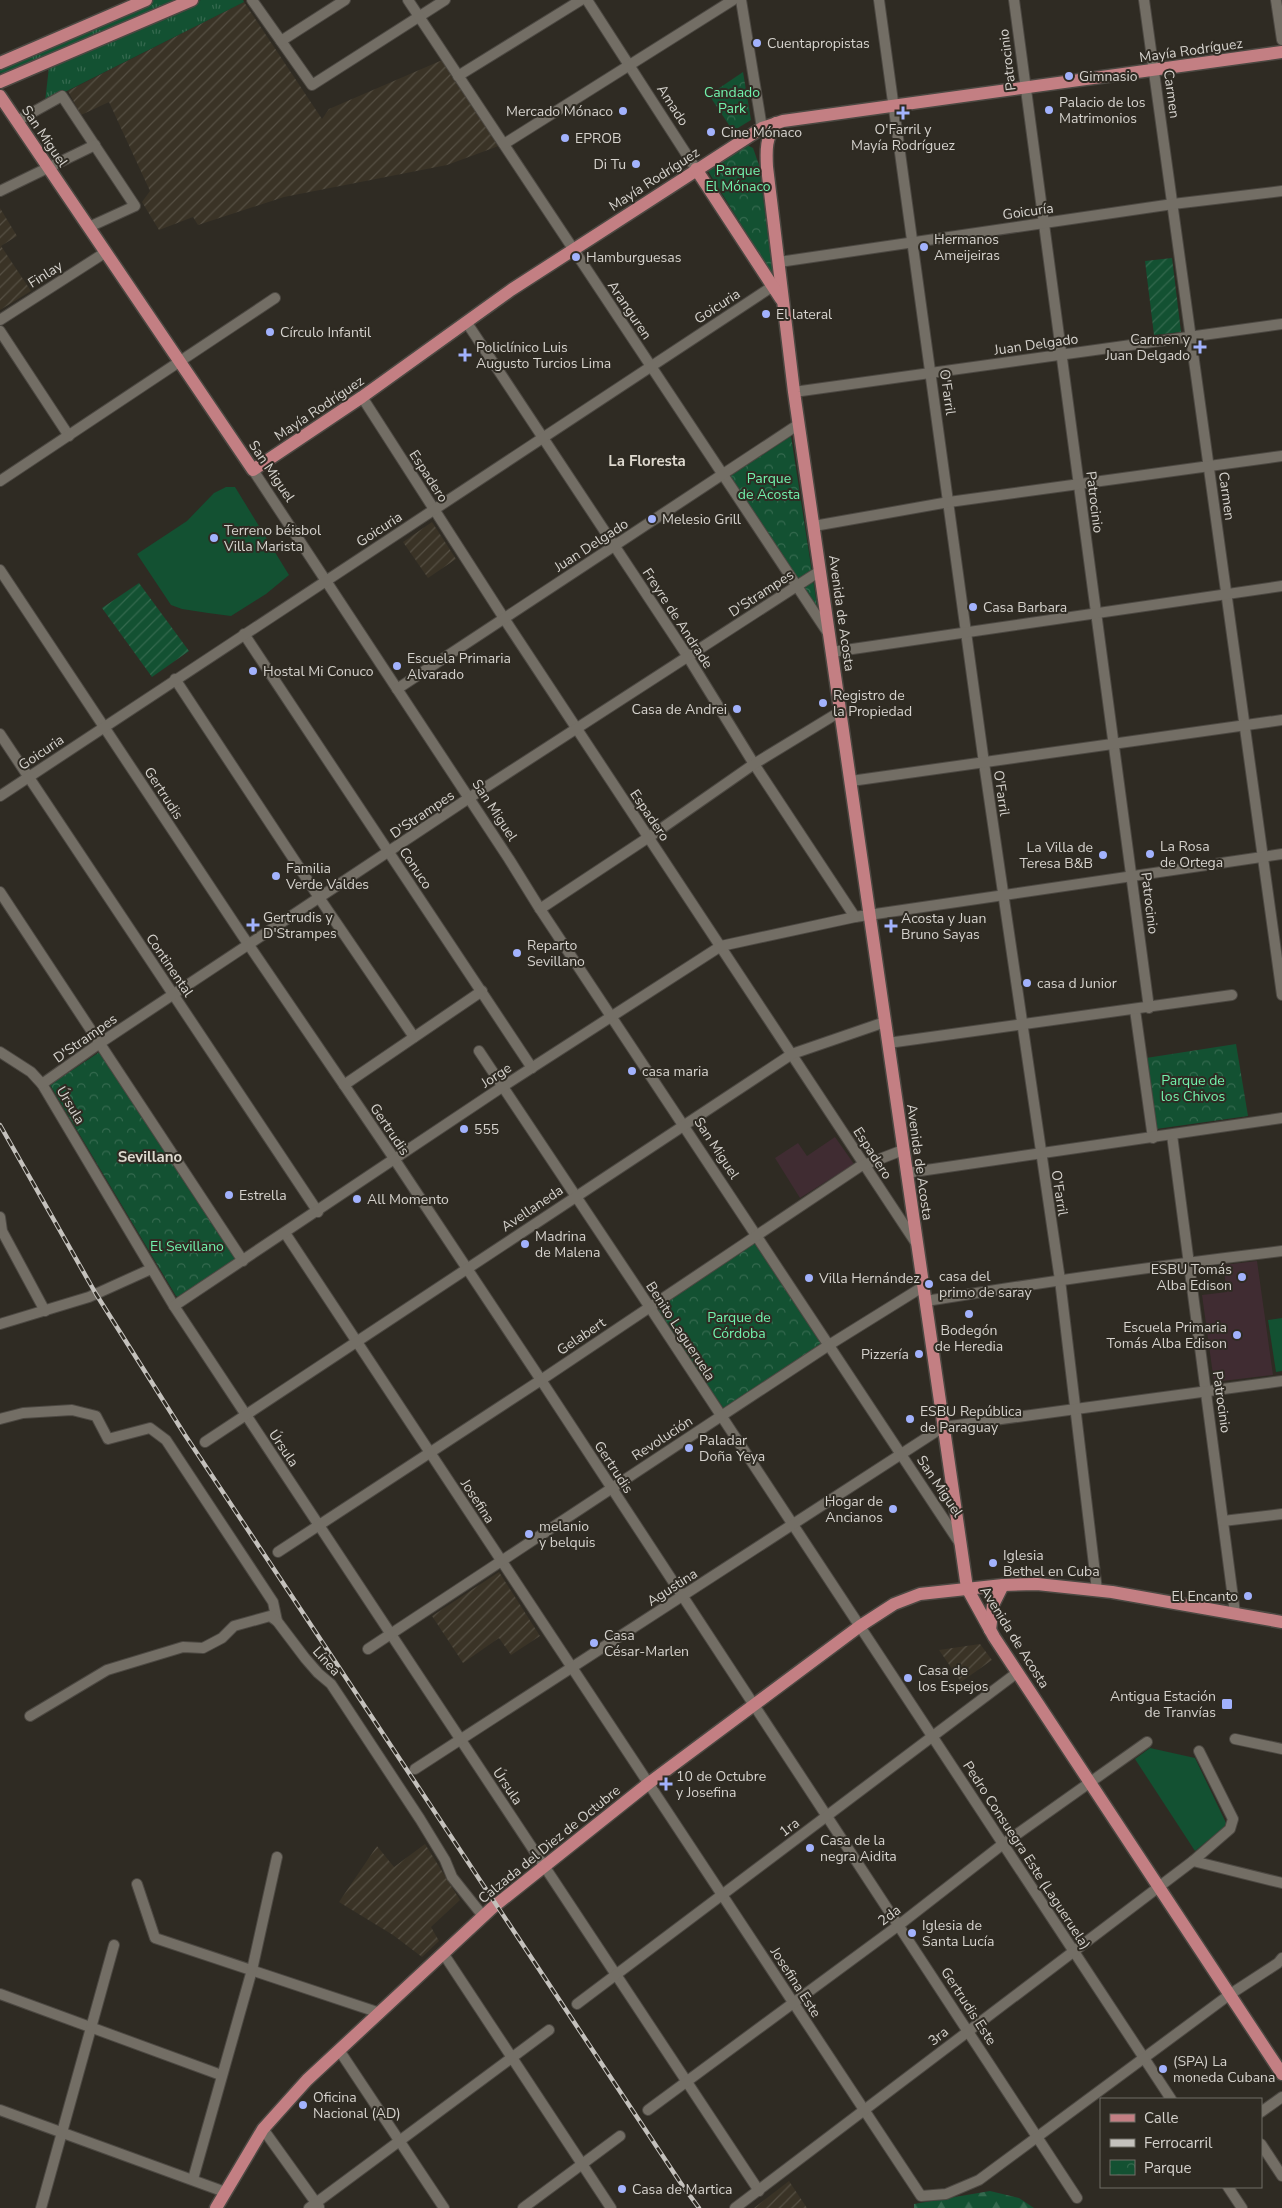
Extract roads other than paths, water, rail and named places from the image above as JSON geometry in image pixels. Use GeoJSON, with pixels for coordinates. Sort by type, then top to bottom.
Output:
{"type":"FeatureCollection","features":[{"type":"Feature","properties":{"kind":"main road"},"geometry":{"type":"LineString","coordinates":[[0,63],[146,0]]}},
{"type":"Feature","properties":{"kind":"main road"},"geometry":{"type":"LineString","coordinates":[[0,82],[192,0]]}},
{"type":"Feature","properties":{"kind":"main road","name":"Mayía Rodríguez"},"geometry":{"type":"LineString","coordinates":[[253,470],[362,397],[511,290],[745,137],[776,122],[1282,52]]}},
{"type":"Feature","properties":{"kind":"main road","name":"San Miguel"},"geometry":{"type":"LineString","coordinates":[[0,96],[253,470]]}},
{"type":"Feature","properties":{"kind":"main road","name":"Avenida de Acosta"},"geometry":{"type":"LineString","coordinates":[[776,122],[768,136],[766,147],[767,167],[794,392],[967,1588],[990,1630],[1282,2074]]}},
{"type":"Feature","properties":{"kind":"main road","name":"Avenida de Acosta"},"geometry":{"type":"LineString","coordinates":[[745,137],[755,143],[767,167]]}},
{"type":"Feature","properties":{"kind":"main road","name":"Amado"},"geometry":{"type":"LineString","coordinates":[[696,169],[783,302]]}},
{"type":"Feature","properties":{"kind":"main road"},"geometry":{"type":"LineString","coordinates":[[990,1630],[993,1605],[1003,1585],[1037,1584],[1097,1590],[1282,1622]]}},
{"type":"Feature","properties":{"kind":"main road","name":"Calzada del Diez de Octubre"},"geometry":{"type":"LineString","coordinates":[[216,2208],[263,2129],[307,2080],[483,1916],[545,1865],[649,1783],[860,1626],[894,1604],[920,1594],[1003,1585]]}},
{"type":"Feature","properties":{"kind":"street"},"geometry":{"type":"LineString","coordinates":[[252,0],[312,85],[445,0]]}},
{"type":"Feature","properties":{"kind":"street"},"geometry":{"type":"LineString","coordinates":[[281,41],[345,0]]}},
{"type":"Feature","properties":{"kind":"street","name":"Aranguren"},"geometry":{"type":"LineString","coordinates":[[408,0],[830,636]]}},
{"type":"Feature","properties":{"kind":"street"},"geometry":{"type":"LineString","coordinates":[[458,76],[581,0]]}},
{"type":"Feature","properties":{"kind":"street","name":"Amado"},"geometry":{"type":"LineString","coordinates":[[587,0],[696,169]]}},
{"type":"Feature","properties":{"kind":"street"},"geometry":{"type":"LineString","coordinates":[[504,144],[628,64],[733,0]]}},
{"type":"Feature","properties":{"kind":"street"},"geometry":{"type":"LineString","coordinates":[[741,0],[762,128]]}},
{"type":"Feature","properties":{"kind":"street","name":"O'Farril"},"geometry":{"type":"LineString","coordinates":[[879,0],[984,762],[1060,1280],[1097,1590]]}},
{"type":"Feature","properties":{"kind":"street","name":"Patrocinio"},"geometry":{"type":"LineString","coordinates":[[1014,0],[1024,89],[1062,354],[1149,1008]]}},
{"type":"Feature","properties":{"kind":"street","name":"Carmen"},"geometry":{"type":"LineString","coordinates":[[1144,0],[1282,990]]}},
{"type":"Feature","properties":{"kind":"street"},"geometry":{"type":"LineString","coordinates":[[1276,0],[1282,40]]}},
{"type":"Feature","properties":{"kind":"street"},"geometry":{"type":"LineString","coordinates":[[16,121],[62,96],[135,206],[89,227]]}},
{"type":"Feature","properties":{"kind":"street"},"geometry":{"type":"LineString","coordinates":[[0,191],[95,145]]}},
{"type":"Feature","properties":{"kind":"street","name":"Goicuría"},"geometry":{"type":"LineString","coordinates":[[779,262],[1044,222],[1282,190]]}},
{"type":"Feature","properties":{"kind":"street","name":"Finlay"},"geometry":{"type":"LineString","coordinates":[[0,320],[106,252]]}},
{"type":"Feature","properties":{"kind":"street","name":"Goicuria"},"geometry":{"type":"LineString","coordinates":[[0,796],[774,286]]}},
{"type":"Feature","properties":{"kind":"street"},"geometry":{"type":"LineString","coordinates":[[0,481],[275,298]]}},
{"type":"Feature","properties":{"kind":"street","name":"Freyre de Andrade"},"geometry":{"type":"LineString","coordinates":[[467,323],[688,657],[754,764],[855,917]]}},
{"type":"Feature","properties":{"kind":"street","name":"Juan Delgado"},"geometry":{"type":"LineString","coordinates":[[794,392],[1282,324]]}},
{"type":"Feature","properties":{"kind":"street"},"geometry":{"type":"LineString","coordinates":[[0,331],[69,436]]}},
{"type":"Feature","properties":{"kind":"street","name":"Espadero"},"geometry":{"type":"LineString","coordinates":[[362,397],[504,618],[918,1246]]}},
{"type":"Feature","properties":{"kind":"street","name":"Juan Delgado"},"geometry":{"type":"LineString","coordinates":[[397,689],[799,424]]}},
{"type":"Feature","properties":{"kind":"street"},"geometry":{"type":"LineString","coordinates":[[814,526],[949,502],[1282,456]]}},
{"type":"Feature","properties":{"kind":"street","name":"San Miguel"},"geometry":{"type":"LineString","coordinates":[[253,470],[540,909],[959,1542]]}},
{"type":"Feature","properties":{"kind":"street","name":"Gertrudis"},"geometry":{"type":"LineString","coordinates":[[0,570],[249,946],[394,1159],[754,1706]]}},
{"type":"Feature","properties":{"kind":"street","name":"D'Strampes"},"geometry":{"type":"LineString","coordinates":[[42,1084],[469,798],[820,571]]}},
{"type":"Feature","properties":{"kind":"street"},"geometry":{"type":"LineString","coordinates":[[832,652],[966,634],[1096,612],[1282,586]]}},
{"type":"Feature","properties":{"kind":"street","name":"Conuco"},"geometry":{"type":"LineString","coordinates":[[244,634],[532,1068]]}},
{"type":"Feature","properties":{"kind":"street"},"geometry":{"type":"LineString","coordinates":[[175,679],[320,899],[414,1037]]}},
{"type":"Feature","properties":{"kind":"street"},"geometry":{"type":"LineString","coordinates":[[540,909],[754,764],[841,711]]}},
{"type":"Feature","properties":{"kind":"street"},"geometry":{"type":"LineString","coordinates":[[851,781],[1282,720]]}},
{"type":"Feature","properties":{"kind":"street","name":"Continental"},"geometry":{"type":"LineString","coordinates":[[0,734],[318,1212]]}},
{"type":"Feature","properties":{"kind":"street"},"geometry":{"type":"LineString","coordinates":[[855,917],[870,913],[1004,896],[1282,854]]}},
{"type":"Feature","properties":{"kind":"street"},"geometry":{"type":"LineString","coordinates":[[0,892],[243,1261]]}},
{"type":"Feature","properties":{"kind":"street","name":"Jorge"},"geometry":{"type":"LineString","coordinates":[[174,1306],[318,1212],[502,1087],[721,946],[855,917]]}},
{"type":"Feature","properties":{"kind":"street"},"geometry":{"type":"LineString","coordinates":[[344,1085],[482,991]]}},
{"type":"Feature","properties":{"kind":"street"},"geometry":{"type":"LineString","coordinates":[[888,1043],[1232,995]]}},
{"type":"Feature","properties":{"kind":"street"},"geometry":{"type":"LineString","coordinates":[[1135,1010],[1152,1138]]}},
{"type":"Feature","properties":{"kind":"street","name":"Avellaneda"},"geometry":{"type":"LineString","coordinates":[[205,1442],[792,1054],[885,1022]]}},
{"type":"Feature","properties":{"kind":"street","name":"Benito Lagueruela"},"geometry":{"type":"LineString","coordinates":[[479,1051],[860,1626]]}},
{"type":"Feature","properties":{"kind":"street","name":"Úrsula"},"geometry":{"type":"LineString","coordinates":[[0,1052],[30,1072],[42,1084],[174,1306],[759,2191]]}},
{"type":"Feature","properties":{"kind":"street"},"geometry":{"type":"LineString","coordinates":[[906,1173],[1282,1118]]}},
{"type":"Feature","properties":{"kind":"street","name":"Patrocinio"},"geometry":{"type":"LineString","coordinates":[[1172,1135],[1235,1613]]}},
{"type":"Feature","properties":{"kind":"street","name":"Gelabert"},"geometry":{"type":"LineString","coordinates":[[278,1552],[864,1164],[903,1150]]}},
{"type":"Feature","properties":{"kind":"street"},"geometry":{"type":"LineString","coordinates":[[0,1217],[2,1231],[45,1312]]}},
{"type":"Feature","properties":{"kind":"street","name":"Josefina"},"geometry":{"type":"LineString","coordinates":[[285,1233],[649,1783]]}},
{"type":"Feature","properties":{"kind":"street"},"geometry":{"type":"LineString","coordinates":[[926,1301],[1188,1262],[1282,1251]]}},
{"type":"Feature","properties":{"kind":"street"},"geometry":{"type":"LineString","coordinates":[[0,1324],[45,1312],[89,1297],[151,1269]]}},
{"type":"Feature","properties":{"kind":"street","name":"Revolución"},"geometry":{"type":"LineString","coordinates":[[368,1649],[720,1416],[924,1286]]}},
{"type":"Feature","properties":{"kind":"street"},"geometry":{"type":"LineString","coordinates":[[943,1427],[1282,1381]]}},
{"type":"Feature","properties":{"kind":"street","name":"Línea"},"geometry":{"type":"LineString","coordinates":[[0,1419],[23,1413],[72,1410],[96,1416],[108,1439],[150,1428],[166,1440],[273,1602],[277,1621],[312,1666],[331,1684],[344,1702],[445,1860],[452,1877],[483,1916]]}},
{"type":"Feature","properties":{"kind":"street","name":"Agustina"},"geometry":{"type":"LineString","coordinates":[[415,1769],[943,1427]]}},
{"type":"Feature","properties":{"kind":"street"},"geometry":{"type":"LineString","coordinates":[[1223,1521],[1282,1514]]}},
{"type":"Feature","properties":{"kind":"street"},"geometry":{"type":"LineString","coordinates":[[30,1716],[107,1670],[183,1647],[203,1648],[222,1638],[234,1626],[259,1618],[270,1616],[277,1621]]}},
{"type":"Feature","properties":{"kind":"street","name":"Pedro Consuegra Este (Lagueruela)"},"geometry":{"type":"LineString","coordinates":[[860,1626],[1170,2098]]}},
{"type":"Feature","properties":{"kind":"street","name":"1ra"},"geometry":{"type":"LineString","coordinates":[[577,2004],[1018,1672]]}},
{"type":"Feature","properties":{"kind":"street","name":"Gertrudis Este"},"geometry":{"type":"LineString","coordinates":[[754,1706],[1077,2198]]}},
{"type":"Feature","properties":{"kind":"street"},"geometry":{"type":"LineString","coordinates":[[1235,1739],[1282,1749]]}},
{"type":"Feature","properties":{"kind":"street","name":"2da"},"geometry":{"type":"LineString","coordinates":[[648,2110],[899,1925],[1003,1844],[1146,1742]]}},
{"type":"Feature","properties":{"kind":"street"},"geometry":{"type":"LineString","coordinates":[[1193,1861],[1230,1829],[1233,1819],[1199,1751]]}},
{"type":"Feature","properties":{"kind":"street","name":"Josefina Este"},"geometry":{"type":"LineString","coordinates":[[649,1783],[921,2196],[946,2194],[979,2180],[1038,2136]]}},
{"type":"Feature","properties":{"kind":"street"},"geometry":{"type":"LineString","coordinates":[[192,2179],[252,1970],[277,1857]]}},
{"type":"Feature","properties":{"kind":"street"},"geometry":{"type":"LineString","coordinates":[[1193,1861],[1282,1883]]}},
{"type":"Feature","properties":{"kind":"street","name":"3ra"},"geometry":{"type":"LineString","coordinates":[[735,2208],[1193,1861]]}},
{"type":"Feature","properties":{"kind":"street"},"geometry":{"type":"LineString","coordinates":[[137,1884],[155,1938],[380,2012]]}},
{"type":"Feature","properties":{"kind":"street"},"geometry":{"type":"LineString","coordinates":[[42,2208],[114,1945]]}},
{"type":"Feature","properties":{"kind":"street"},"geometry":{"type":"LineString","coordinates":[[443,1953],[612,2208]]}},
{"type":"Feature","properties":{"kind":"street"},"geometry":{"type":"LineString","coordinates":[[1038,2136],[1229,1995],[1278,1963],[1282,1958]]}},
{"type":"Feature","properties":{"kind":"street"},"geometry":{"type":"LineString","coordinates":[[0,1994],[221,2074]]}},
{"type":"Feature","properties":{"kind":"street"},"geometry":{"type":"LineString","coordinates":[[263,2129],[315,2206],[399,2140],[549,2030]]}},
{"type":"Feature","properties":{"kind":"street"},"geometry":{"type":"LineString","coordinates":[[339,2050],[444,2208]]}},
{"type":"Feature","properties":{"kind":"street"},"geometry":{"type":"LineString","coordinates":[[1262,2111],[1282,2097]]}},
{"type":"Feature","properties":{"kind":"street"},"geometry":{"type":"LineString","coordinates":[[0,2110],[225,2192]]}},
{"type":"Feature","properties":{"kind":"street"},"geometry":{"type":"LineString","coordinates":[[523,2208],[620,2136]]}},
{"type":"Feature","properties":{"kind":"street"},"geometry":{"type":"LineString","coordinates":[[1262,2146],[1282,2176]]}},
{"type":"Feature","properties":{"kind":"street"},"geometry":{"type":"LineString","coordinates":[[1229,2188],[1242,2208]]}},
{"type":"Feature","properties":{"kind":"railway"},"geometry":{"type":"LineString","coordinates":[[0,1125],[96,1294],[185,1435],[699,2208]]}},
{"type":"Feature","properties":{"kind":"place","name":"Cuentapropistas"},"geometry":{"type":"Point","coordinates":[757,43]}},
{"type":"Feature","properties":{"kind":"place","name":"Gimnasio"},"geometry":{"type":"Point","coordinates":[1069,76]}},
{"type":"Feature","properties":{"kind":"place","name":"Palacio de los Matrimonios"},"geometry":{"type":"Point","coordinates":[1049,110]}},
{"type":"Feature","properties":{"kind":"place","name":"Mercado Mónaco"},"geometry":{"type":"Point","coordinates":[623,111]}},
{"type":"Feature","properties":{"kind":"place","name":"O'Farril y Mayía Rodríguez"},"geometry":{"type":"Point","coordinates":[903,113]}},
{"type":"Feature","properties":{"kind":"place","name":"Cine Mónaco"},"geometry":{"type":"Point","coordinates":[711,132]}},
{"type":"Feature","properties":{"kind":"place","name":"EPROB"},"geometry":{"type":"Point","coordinates":[565,138]}},
{"type":"Feature","properties":{"kind":"place","name":"Di Tu"},"geometry":{"type":"Point","coordinates":[636,164]}},
{"type":"Feature","properties":{"kind":"place","name":"Hermanos Ameijeiras"},"geometry":{"type":"Point","coordinates":[924,247]}},
{"type":"Feature","properties":{"kind":"place","name":"Hamburguesas"},"geometry":{"type":"Point","coordinates":[576,257]}},
{"type":"Feature","properties":{"kind":"place","name":"El lateral"},"geometry":{"type":"Point","coordinates":[766,314]}},
{"type":"Feature","properties":{"kind":"place","name":"Círculo Infantil"},"geometry":{"type":"Point","coordinates":[270,332]}},
{"type":"Feature","properties":{"kind":"place","name":"Carmen y Juan Delgado"},"geometry":{"type":"Point","coordinates":[1200,347]}},
{"type":"Feature","properties":{"kind":"place","name":"Policlínico Luis Augusto Turcios Lima"},"geometry":{"type":"Point","coordinates":[465,355]}},
{"type":"Feature","properties":{"kind":"place","name":"Melesio Grill"},"geometry":{"type":"Point","coordinates":[652,519]}},
{"type":"Feature","properties":{"kind":"place","name":"Terreno béisbol Villa Marista"},"geometry":{"type":"Point","coordinates":[214,538]}},
{"type":"Feature","properties":{"kind":"place","name":"Casa Barbara"},"geometry":{"type":"Point","coordinates":[973,607]}},
{"type":"Feature","properties":{"kind":"place","name":"Escuela Primaria Alvarado"},"geometry":{"type":"Point","coordinates":[397,666]}},
{"type":"Feature","properties":{"kind":"place","name":"Hostal Mi Conuco"},"geometry":{"type":"Point","coordinates":[253,671]}},
{"type":"Feature","properties":{"kind":"place","name":"Registro de la Propiedad"},"geometry":{"type":"Point","coordinates":[823,703]}},
{"type":"Feature","properties":{"kind":"place","name":"Casa de Andrei"},"geometry":{"type":"Point","coordinates":[737,709]}},
{"type":"Feature","properties":{"kind":"place","name":"La Rosa de Ortega"},"geometry":{"type":"Point","coordinates":[1150,854]}},
{"type":"Feature","properties":{"kind":"place","name":"La Villa de Teresa B&B"},"geometry":{"type":"Point","coordinates":[1103,855]}},
{"type":"Feature","properties":{"kind":"place","name":"Familia Verde Valdes"},"geometry":{"type":"Point","coordinates":[276,876]}},
{"type":"Feature","properties":{"kind":"place","name":"Gertrudis y D'Strampes"},"geometry":{"type":"Point","coordinates":[253,925]}},
{"type":"Feature","properties":{"kind":"place","name":"Acosta y Juan Bruno Sayas"},"geometry":{"type":"Point","coordinates":[891,926]}},
{"type":"Feature","properties":{"kind":"place","name":"Reparto Sevillano"},"geometry":{"type":"Point","coordinates":[517,953]}},
{"type":"Feature","properties":{"kind":"place","name":"casa d Junior"},"geometry":{"type":"Point","coordinates":[1027,983]}},
{"type":"Feature","properties":{"kind":"place","name":"casa maria"},"geometry":{"type":"Point","coordinates":[632,1071]}},
{"type":"Feature","properties":{"kind":"place","name":"555"},"geometry":{"type":"Point","coordinates":[464,1129]}},
{"type":"Feature","properties":{"kind":"place","name":"Estrella"},"geometry":{"type":"Point","coordinates":[229,1195]}},
{"type":"Feature","properties":{"kind":"place","name":"All Momento"},"geometry":{"type":"Point","coordinates":[357,1199]}},
{"type":"Feature","properties":{"kind":"place","name":"Madrina de Malena"},"geometry":{"type":"Point","coordinates":[525,1244]}},
{"type":"Feature","properties":{"kind":"place","name":"ESBU Tomás Alba Edison"},"geometry":{"type":"Point","coordinates":[1242,1277]}},
{"type":"Feature","properties":{"kind":"place","name":"Villa Hernández"},"geometry":{"type":"Point","coordinates":[809,1278]}},
{"type":"Feature","properties":{"kind":"place","name":"casa del primo de saray"},"geometry":{"type":"Point","coordinates":[929,1284]}},
{"type":"Feature","properties":{"kind":"place","name":"Bodegón de Heredia"},"geometry":{"type":"Point","coordinates":[969,1314]}},
{"type":"Feature","properties":{"kind":"place","name":"Escuela Primaria Tomás Alba Edison"},"geometry":{"type":"Point","coordinates":[1237,1335]}},
{"type":"Feature","properties":{"kind":"place","name":"Pizzería"},"geometry":{"type":"Point","coordinates":[919,1354]}},
{"type":"Feature","properties":{"kind":"place","name":"ESBU República de Paraguay"},"geometry":{"type":"Point","coordinates":[910,1419]}},
{"type":"Feature","properties":{"kind":"place","name":"Paladar Doña Yeya"},"geometry":{"type":"Point","coordinates":[689,1448]}},
{"type":"Feature","properties":{"kind":"place","name":"Hogar de Ancianos"},"geometry":{"type":"Point","coordinates":[893,1509]}},
{"type":"Feature","properties":{"kind":"place","name":"melanio y belquis"},"geometry":{"type":"Point","coordinates":[529,1534]}},
{"type":"Feature","properties":{"kind":"place","name":"Iglesia Bethel en Cuba"},"geometry":{"type":"Point","coordinates":[993,1563]}},
{"type":"Feature","properties":{"kind":"place","name":"El Encanto"},"geometry":{"type":"Point","coordinates":[1248,1596]}},
{"type":"Feature","properties":{"kind":"place","name":"Casa César-Marlen"},"geometry":{"type":"Point","coordinates":[594,1643]}},
{"type":"Feature","properties":{"kind":"place","name":"Casa de los Espejos"},"geometry":{"type":"Point","coordinates":[908,1678]}},
{"type":"Feature","properties":{"kind":"place","name":"Antigua Estación de Tranvías"},"geometry":{"type":"Point","coordinates":[1227,1704]}},
{"type":"Feature","properties":{"kind":"place","name":"10 de Octubre y Josefina"},"geometry":{"type":"Point","coordinates":[666,1784]}},
{"type":"Feature","properties":{"kind":"place","name":"Casa de la negra Aidita"},"geometry":{"type":"Point","coordinates":[810,1848]}},
{"type":"Feature","properties":{"kind":"place","name":"Iglesia de Santa Lucía"},"geometry":{"type":"Point","coordinates":[912,1933]}},
{"type":"Feature","properties":{"kind":"place","name":"(SPA) La moneda Cubana"},"geometry":{"type":"Point","coordinates":[1163,2069]}},
{"type":"Feature","properties":{"kind":"place","name":"Oficina Nacional (AD)"},"geometry":{"type":"Point","coordinates":[303,2105]}},
{"type":"Feature","properties":{"kind":"place","name":"Casa de Martica"},"geometry":{"type":"Point","coordinates":[622,2189]}},
{"type":"Feature","properties":{"kind":"district","name":"La Floresta"},"geometry":{"type":"Point","coordinates":[647,461]}},
{"type":"Feature","properties":{"kind":"district","name":"Sevillano"},"geometry":{"type":"Point","coordinates":[150,1157]}},
{"type":"Feature","properties":{"kind":"park label","name":"Candado Park"},"geometry":{"type":"Point","coordinates":[732,100]}},
{"type":"Feature","properties":{"kind":"park label","name":"Parque El Mónaco"},"geometry":{"type":"Point","coordinates":[738,178]}},
{"type":"Feature","properties":{"kind":"park label","name":"Parque de Acosta"},"geometry":{"type":"Point","coordinates":[769,486]}},
{"type":"Feature","properties":{"kind":"park label","name":"Parque de los Chivos"},"geometry":{"type":"Point","coordinates":[1193,1088]}},
{"type":"Feature","properties":{"kind":"park label","name":"El Sevillano"},"geometry":{"type":"Point","coordinates":[187,1246]}},
{"type":"Feature","properties":{"kind":"park label","name":"Parque de Córdoba"},"geometry":{"type":"Point","coordinates":[739,1325]}}]}
